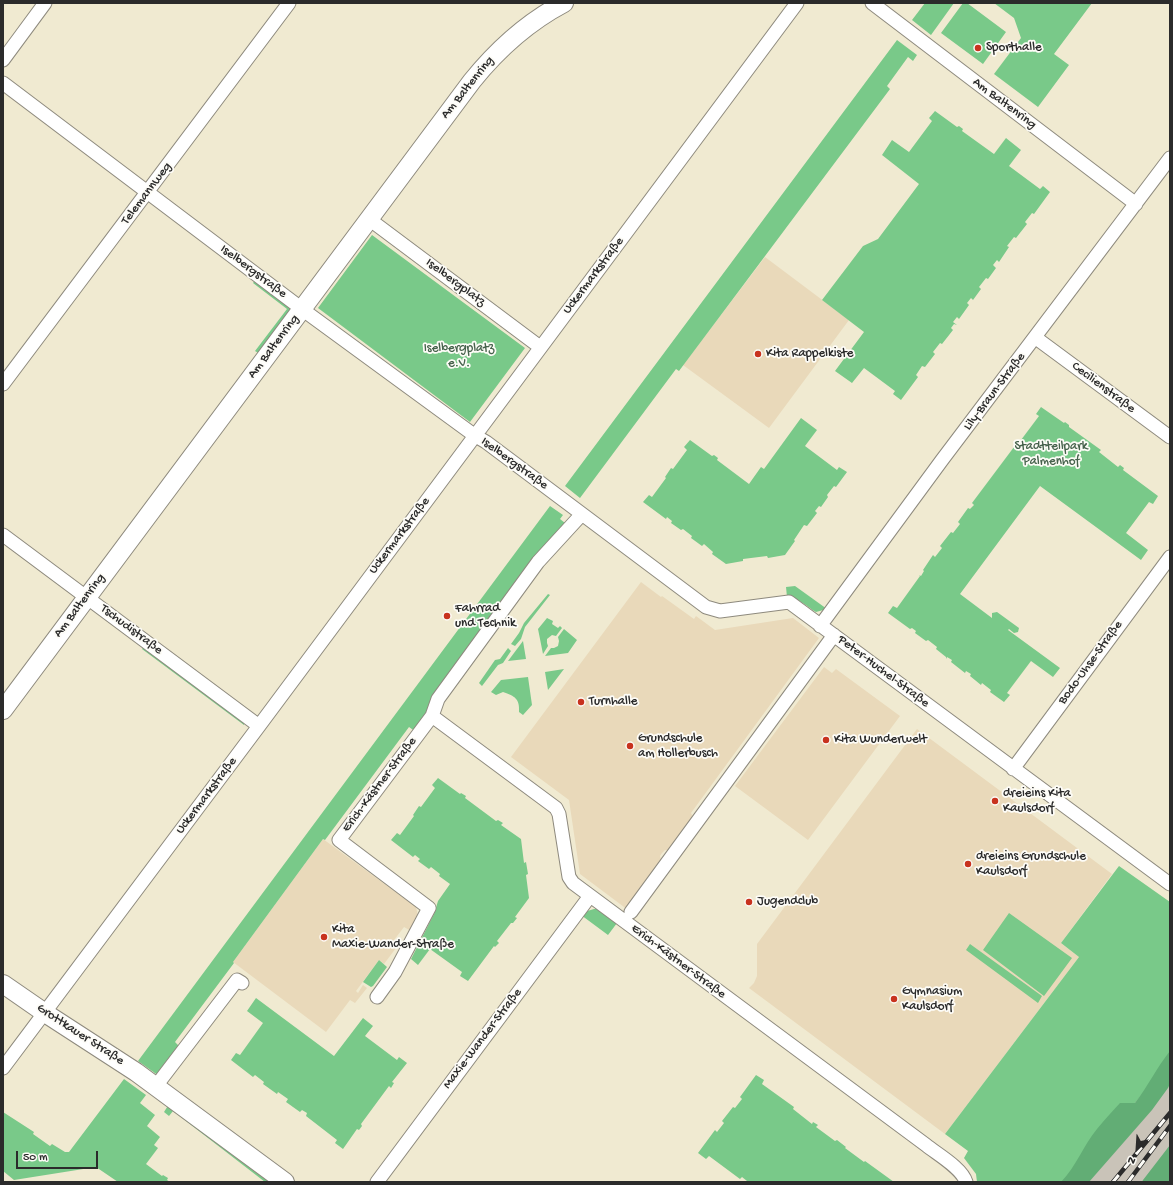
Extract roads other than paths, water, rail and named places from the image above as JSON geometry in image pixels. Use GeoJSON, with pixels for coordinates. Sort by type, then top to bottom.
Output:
{"type":"FeatureCollection","features":[{"type":"Feature","properties":{"kind":"street"},"geometry":{"type":"LineString","coordinates":[[3,60],[45,3]]}},
{"type":"Feature","properties":{"kind":"street","name":"Telemannweg"},"geometry":{"type":"LineString","coordinates":[[3,384],[148,193],[289,3]]}},
{"type":"Feature","properties":{"kind":"street","name":"Am Baltenring"},"geometry":{"type":"LineString","coordinates":[[3,710],[454,104],[486,64],[522,31],[564,3]]}},
{"type":"Feature","properties":{"kind":"street","name":"Uckermarkstraße"},"geometry":{"type":"LineString","coordinates":[[3,1068],[796,3]]}},
{"type":"Feature","properties":{"kind":"street","name":"Am Baltenring"},"geometry":{"type":"LineString","coordinates":[[872,3],[1136,204]]}},
{"type":"Feature","properties":{"kind":"street","name":"Iselbergstraße"},"geometry":{"type":"LineString","coordinates":[[3,83],[302,309],[474,435],[486,442],[582,514]]}},
{"type":"Feature","properties":{"kind":"street","name":"Lily-Braun-Straße"},"geometry":{"type":"LineString","coordinates":[[820,626],[942,460],[1036,338],[1170,158]]}},
{"type":"Feature","properties":{"kind":"street","name":"Iselbergplatz"},"geometry":{"type":"LineString","coordinates":[[369,219],[540,347]]}},
{"type":"Feature","properties":{"kind":"street","name":"Cecilienstraße"},"geometry":{"type":"LineString","coordinates":[[1036,338],[1170,437]]}},
{"type":"Feature","properties":{"kind":"street","name":"Peter-Huchel-Straße"},"geometry":{"type":"LineString","coordinates":[[582,514],[706,607],[720,611],[789,602],[1170,884]]}},
{"type":"Feature","properties":{"kind":"street","name":"Erich-Kästner-Straße"},"geometry":{"type":"LineString","coordinates":[[377,997],[395,972],[429,908],[339,840],[432,716],[438,699],[538,562],[582,514]]}},
{"type":"Feature","properties":{"kind":"street","name":"Tschudistraße"},"geometry":{"type":"LineString","coordinates":[[3,535],[259,726]]}},
{"type":"Feature","properties":{"kind":"street","name":"Bodo-Uhse-Straße"},"geometry":{"type":"LineString","coordinates":[[1013,769],[1170,557]]}},
{"type":"Feature","properties":{"kind":"street","name":"Erich-Kästner-Straße"},"geometry":{"type":"LineString","coordinates":[[631,912],[834,635]]}},
{"type":"Feature","properties":{"kind":"street","name":"Erich-Kästner-Straße"},"geometry":{"type":"LineString","coordinates":[[432,716],[556,808],[559,814],[569,877],[573,883],[926,1145],[958,1170],[964,1176],[966,1182]]}},
{"type":"Feature","properties":{"kind":"street","name":"Maxie-Wander-Straße"},"geometry":{"type":"LineString","coordinates":[[376,1182],[590,896]]}},
{"type":"Feature","properties":{"kind":"street"},"geometry":{"type":"LineString","coordinates":[[156,1086],[237,980],[242,983]]}},
{"type":"Feature","properties":{"kind":"street","name":"Grottkauer Straße"},"geometry":{"type":"LineString","coordinates":[[3,984],[156,1086],[285,1182]]}},
{"type":"Feature","properties":{"kind":"railway"},"geometry":{"type":"LineString","coordinates":[[1113,1182],[1170,1113]]}},
{"type":"Feature","properties":{"kind":"railway"},"geometry":{"type":"LineString","coordinates":[[1128,1182],[1170,1126]]}},
{"type":"Feature","properties":{"kind":"place","name":"Sporthalle"},"geometry":{"type":"Point","coordinates":[978,48]}},
{"type":"Feature","properties":{"kind":"place","name":"Kita Rappelkiste"},"geometry":{"type":"Point","coordinates":[758,354]}},
{"type":"Feature","properties":{"kind":"place","name":"Fahrrad und Technik"},"geometry":{"type":"Point","coordinates":[447,616]}},
{"type":"Feature","properties":{"kind":"place","name":"Turnhalle"},"geometry":{"type":"Point","coordinates":[581,702]}},
{"type":"Feature","properties":{"kind":"place","name":"Kita Wunderwelt"},"geometry":{"type":"Point","coordinates":[826,740]}},
{"type":"Feature","properties":{"kind":"place","name":"Grundschule am Hollerbusch"},"geometry":{"type":"Point","coordinates":[630,746]}},
{"type":"Feature","properties":{"kind":"place","name":"dreieins Kita Kaulsdorf"},"geometry":{"type":"Point","coordinates":[995,801]}},
{"type":"Feature","properties":{"kind":"place","name":"dreieins Grundschule Kaulsdorf"},"geometry":{"type":"Point","coordinates":[968,864]}},
{"type":"Feature","properties":{"kind":"place","name":"Jugendclub"},"geometry":{"type":"Point","coordinates":[749,902]}},
{"type":"Feature","properties":{"kind":"place","name":"Kita Maxie-Wander-Straße"},"geometry":{"type":"Point","coordinates":[324,937]}},
{"type":"Feature","properties":{"kind":"place","name":"Gymnasium Kaulsdorf"},"geometry":{"type":"Point","coordinates":[894,999]}},
{"type":"Feature","properties":{"kind":"park label","name":"Iselbergplatz e.V."},"geometry":{"type":"Point","coordinates":[459,356]}},
{"type":"Feature","properties":{"kind":"park label","name":"Stadtteilpark Palmenhof"},"geometry":{"type":"Point","coordinates":[1051,454]}}]}
